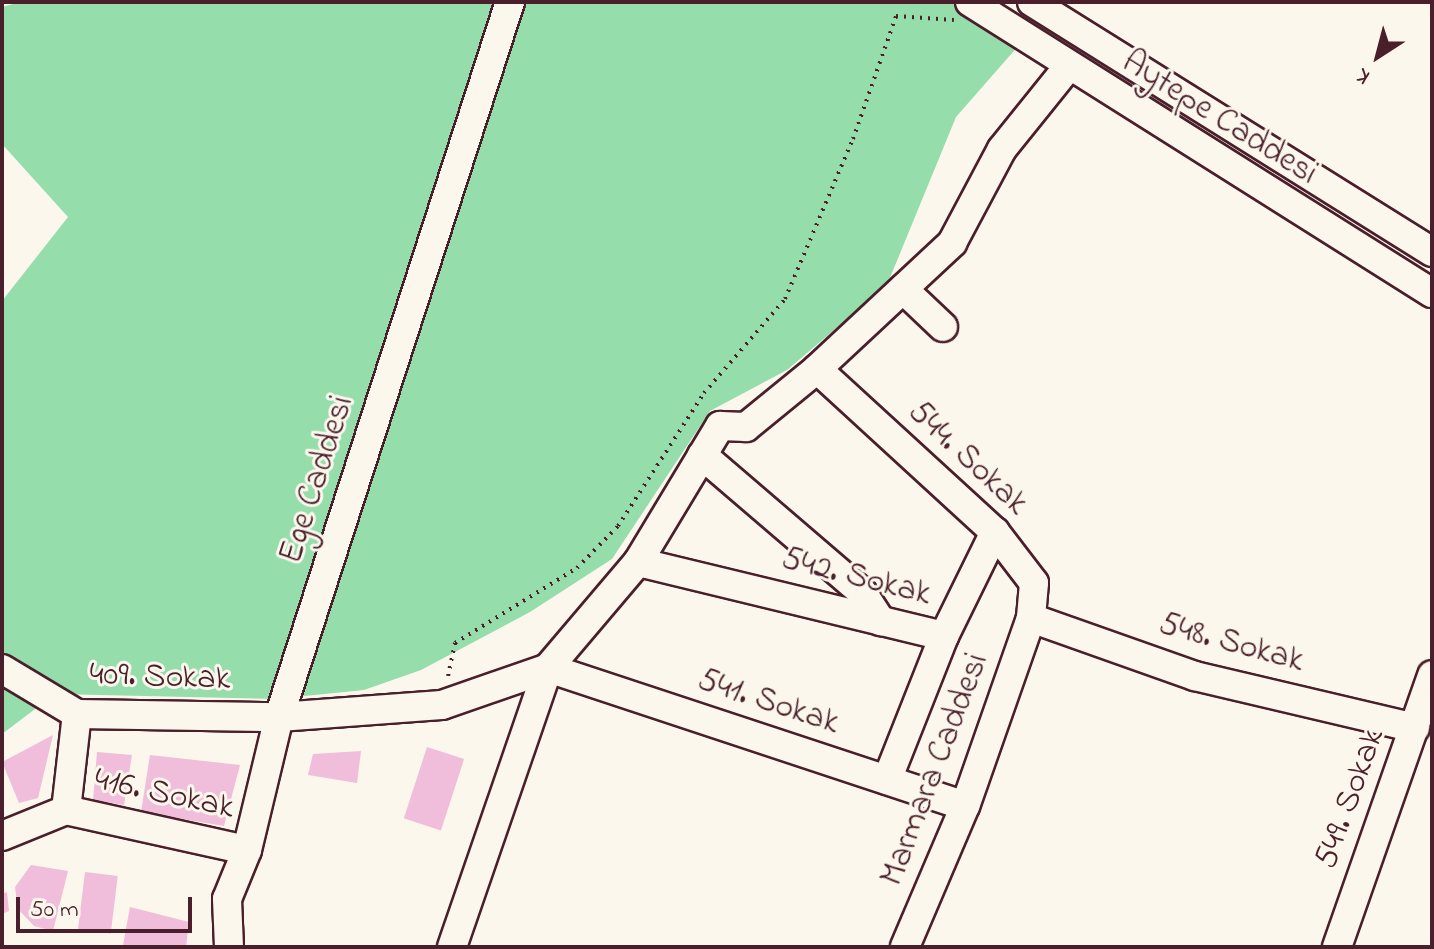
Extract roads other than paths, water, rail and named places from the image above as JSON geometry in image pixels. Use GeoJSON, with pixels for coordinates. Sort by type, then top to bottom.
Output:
{"type":"FeatureCollection","features":[{"type":"Feature","properties":{"kind":"street","name":"Ege Caddesi"},"geometry":{"type":"LineString","coordinates":[[229,947],[227,899],[247,850],[279,717],[510,2]]}},
{"type":"Feature","properties":{"kind":"street","name":"Aytepe Caddesi"},"geometry":{"type":"LineString","coordinates":[[970,2],[1068,67],[1432,293]]}},
{"type":"Feature","properties":{"kind":"street","name":"Aytepe Caddesi"},"geometry":{"type":"LineString","coordinates":[[1032,2],[1432,252]]}},
{"type":"Feature","properties":{"kind":"street"},"geometry":{"type":"LineString","coordinates":[[455,946],[548,668],[638,562],[720,426],[746,427],[817,369],[952,243],[1002,149],[1068,67]]}},
{"type":"Feature","properties":{"kind":"street"},"geometry":{"type":"LineString","coordinates":[[903,289],[943,327]]}},
{"type":"Feature","properties":{"kind":"street","name":"544. Sokak"},"geometry":{"type":"LineString","coordinates":[[817,369],[995,532],[1034,583],[1031,618]]}},
{"type":"Feature","properties":{"kind":"street"},"geometry":{"type":"LineString","coordinates":[[702,455],[862,592],[881,621]]}},
{"type":"Feature","properties":{"kind":"street","name":"542. Sokak"},"geometry":{"type":"LineString","coordinates":[[638,562],[944,636],[995,532]]}},
{"type":"Feature","properties":{"kind":"street","name":"548. Sokak"},"geometry":{"type":"LineString","coordinates":[[1031,618],[1195,676],[1415,728]]}},
{"type":"Feature","properties":{"kind":"street","name":"Marmara Caddesi"},"geometry":{"type":"LineString","coordinates":[[905,947],[965,806],[1031,618]]}},
{"type":"Feature","properties":{"kind":"street"},"geometry":{"type":"LineString","coordinates":[[887,780],[944,636]]}},
{"type":"Feature","properties":{"kind":"street"},"geometry":{"type":"LineString","coordinates":[[279,717],[442,705],[548,668]]}},
{"type":"Feature","properties":{"kind":"street","name":"541. Sokak"},"geometry":{"type":"LineString","coordinates":[[548,668],[965,806]]}},
{"type":"Feature","properties":{"kind":"street","name":"409. Sokak"},"geometry":{"type":"LineString","coordinates":[[2,669],[77,714],[279,717]]}},
{"type":"Feature","properties":{"kind":"street","name":"549. Sokak"},"geometry":{"type":"LineString","coordinates":[[1337,947],[1432,675]]}},
{"type":"Feature","properties":{"kind":"street"},"geometry":{"type":"LineString","coordinates":[[2,836],[66,810],[77,714]]}},
{"type":"Feature","properties":{"kind":"street","name":"416. Sokak"},"geometry":{"type":"LineString","coordinates":[[66,810],[247,850]]}}]}
